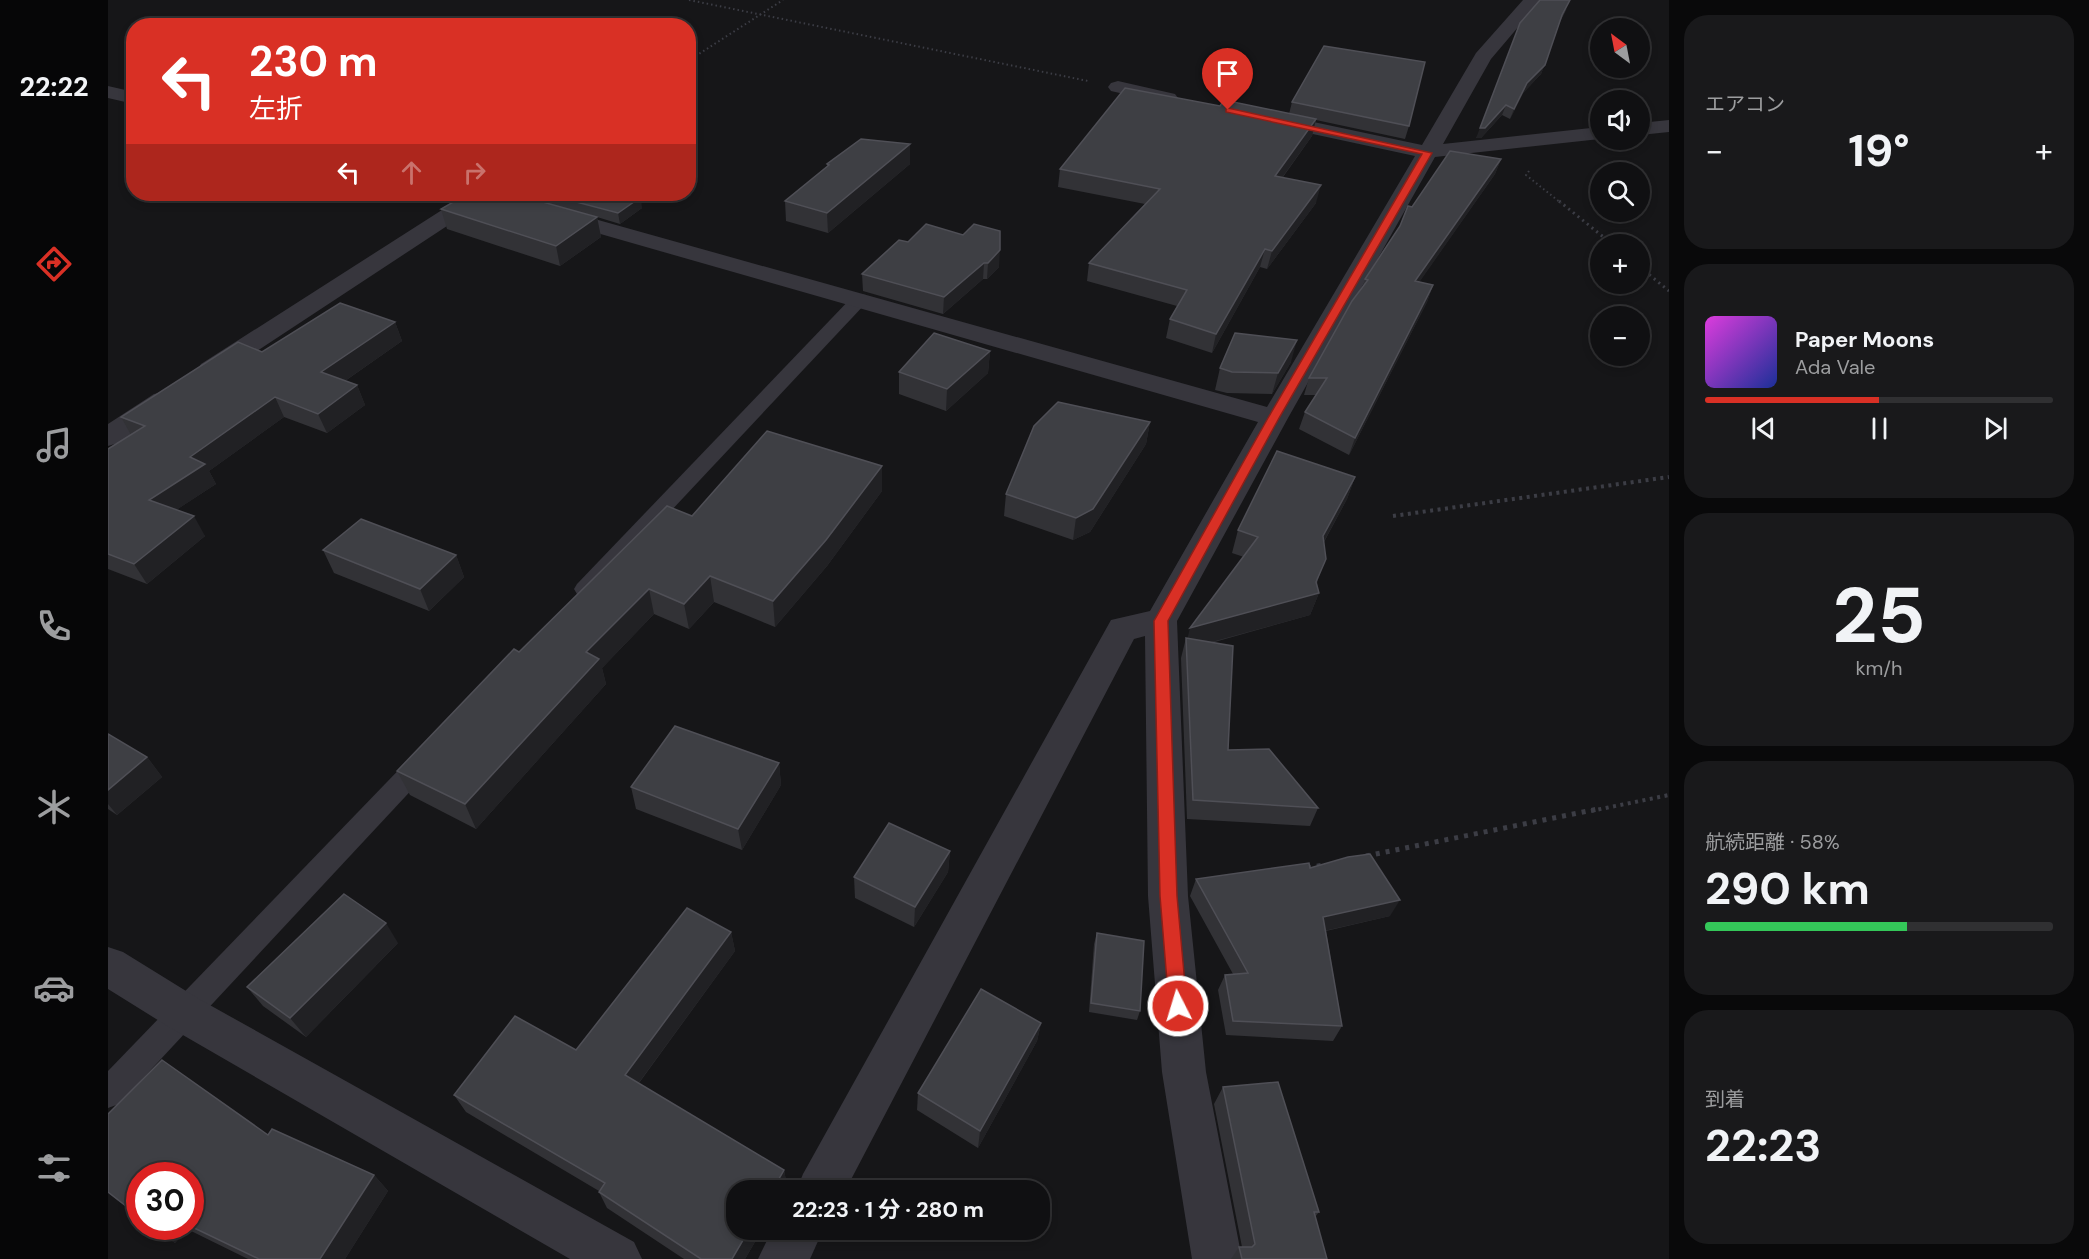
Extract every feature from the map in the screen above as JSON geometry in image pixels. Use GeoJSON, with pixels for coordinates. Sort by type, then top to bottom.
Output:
{"type":"FeatureCollection","features":[{"type":"Feature","properties":{"kind":"street"},"geometry":{"type":"LineString","coordinates":[[1217,1259],[1184,1072],[1168,896],[1161,621],[1274,418],[1483,57],[1533,0]]}},
{"type":"Feature","properties":{"kind":"street"},"geometry":{"type":"LineString","coordinates":[[1118,87],[1187,102]]}},
{"type":"Feature","properties":{"kind":"street"},"geometry":{"type":"LineString","coordinates":[[108,92],[126,97]]}},
{"type":"Feature","properties":{"kind":"street"},"geometry":{"type":"LineString","coordinates":[[1256,116],[1427,153],[1590,134]]}},
{"type":"Feature","properties":{"kind":"street"},"geometry":{"type":"LineString","coordinates":[[1650,128],[1669,126]]}},
{"type":"Feature","properties":{"kind":"street"},"geometry":{"type":"LineString","coordinates":[[108,436],[472,201]]}},
{"type":"Feature","properties":{"kind":"street"},"geometry":{"type":"LineString","coordinates":[[508,201],[860,298],[1274,418]]}},
{"type":"Feature","properties":{"kind":"street"},"geometry":{"type":"LineString","coordinates":[[826,1180],[1123,629],[1161,621]]}},
{"type":"Feature","properties":{"kind":"street"},"geometry":{"type":"LineString","coordinates":[[108,966],[184,1013],[617,1259]]}},
{"type":"Feature","properties":{"kind":"street"},"geometry":{"type":"LineString","coordinates":[[783,1259],[793,1240]]}},
{"type":"Feature","properties":{"kind":"lane"},"geometry":{"type":"LineString","coordinates":[[571,603],[860,298]]}},
{"type":"Feature","properties":{"kind":"lane"},"geometry":{"type":"LineString","coordinates":[[108,1093],[440,743]]}},
{"type":"Feature","properties":{"kind":"path"},"geometry":{"type":"LineString","coordinates":[[689,0],[1118,87]]}},
{"type":"Feature","properties":{"kind":"path"},"geometry":{"type":"LineString","coordinates":[[696,56],[783,0]]}},
{"type":"Feature","properties":{"kind":"path"},"geometry":{"type":"LineString","coordinates":[[1533,165],[1526,175],[1600,234]]}},
{"type":"Feature","properties":{"kind":"path"},"geometry":{"type":"LineString","coordinates":[[1650,275],[1669,291]]}},
{"type":"Feature","properties":{"kind":"path"},"geometry":{"type":"LineString","coordinates":[[1393,516],[1669,477]]}},
{"type":"Feature","properties":{"kind":"path"},"geometry":{"type":"LineString","coordinates":[[1355,858],[1669,795]]}},
{"type":"Feature","properties":{"kind":"path"},"geometry":{"type":"LineString","coordinates":[[1296,870],[1331,863]]}},
{"type":"Feature","properties":{"kind":"building"},"geometry":{"type":"Polygon","coordinates":[[[1540,0],[1570,0],[1562,15],[1545,65],[1527,83],[1514,109],[1506,105],[1485,128],[1480,128],[1520,23],[1540,0]]]}},
{"type":"Feature","properties":{"kind":"building"},"geometry":{"type":"Polygon","coordinates":[[[1324,46],[1425,62],[1409,126],[1292,102],[1324,46]]]}},
{"type":"Feature","properties":{"kind":"building"},"geometry":{"type":"Polygon","coordinates":[[[1125,88],[1220,106],[1224,100],[1316,119],[1275,176],[1321,185],[1272,251],[1265,249],[1216,334],[1170,319],[1187,290],[1089,263],[1160,189],[1060,169],[1125,88]]]}},
{"type":"Feature","properties":{"kind":"building"},"geometry":{"type":"Polygon","coordinates":[[[861,139],[910,144],[827,213],[785,201],[829,165],[827,164],[861,139]]]}},
{"type":"Feature","properties":{"kind":"building"},"geometry":{"type":"Polygon","coordinates":[[[1450,151],[1501,159],[1415,281],[1433,285],[1355,438],[1305,412],[1327,378],[1309,378],[1352,301],[1368,280],[1365,279],[1400,226],[1408,206],[1412,207],[1450,151]]]}},
{"type":"Feature","properties":{"kind":"building"},"geometry":{"type":"Polygon","coordinates":[[[455,201],[539,201],[597,217],[556,246],[441,209],[455,201]]]}},
{"type":"Feature","properties":{"kind":"building"},"geometry":{"type":"Polygon","coordinates":[[[573,201],[635,201],[618,213],[573,201]]]}},
{"type":"Feature","properties":{"kind":"building"},"geometry":{"type":"Polygon","coordinates":[[[926,224],[963,235],[974,224],[1000,231],[1000,250],[988,263],[984,263],[944,297],[862,274],[899,240],[908,242],[926,224]]]}},
{"type":"Feature","properties":{"kind":"building"},"geometry":{"type":"Polygon","coordinates":[[[340,303],[395,322],[321,372],[357,385],[318,414],[275,397],[190,457],[205,464],[149,500],[194,516],[134,564],[108,554],[108,449],[145,426],[121,417],[238,342],[262,352],[340,303]]]}},
{"type":"Feature","properties":{"kind":"building"},"geometry":{"type":"Polygon","coordinates":[[[934,333],[990,351],[947,389],[899,372],[934,333]]]}},
{"type":"Feature","properties":{"kind":"building"},"geometry":{"type":"Polygon","coordinates":[[[1235,333],[1297,340],[1278,373],[1232,372],[1220,368],[1235,333]]]}},
{"type":"Feature","properties":{"kind":"building"},"geometry":{"type":"Polygon","coordinates":[[[1058,402],[1150,422],[1093,509],[1076,518],[1006,494],[1034,426],[1058,402]]]}},
{"type":"Feature","properties":{"kind":"building"},"geometry":{"type":"Polygon","coordinates":[[[767,431],[882,466],[826,540],[773,601],[710,576],[684,604],[649,589],[586,652],[599,659],[465,804],[397,771],[514,649],[519,652],[667,506],[692,516],[767,431]]]}},
{"type":"Feature","properties":{"kind":"building"},"geometry":{"type":"Polygon","coordinates":[[[1277,451],[1355,477],[1323,536],[1326,559],[1316,582],[1319,593],[1190,628],[1258,537],[1238,530],[1277,451]]]}},
{"type":"Feature","properties":{"kind":"building"},"geometry":{"type":"Polygon","coordinates":[[[361,519],[456,555],[420,589],[323,550],[361,519]]]}},
{"type":"Feature","properties":{"kind":"building"},"geometry":{"type":"Polygon","coordinates":[[[1186,638],[1233,646],[1228,750],[1269,749],[1318,808],[1193,800],[1186,638]]]}},
{"type":"Feature","properties":{"kind":"building"},"geometry":{"type":"Polygon","coordinates":[[[675,726],[779,763],[738,829],[631,787],[675,726]]]}},
{"type":"Feature","properties":{"kind":"building"},"geometry":{"type":"Polygon","coordinates":[[[108,734],[147,757],[108,790],[108,734]]]}},
{"type":"Feature","properties":{"kind":"building"},"geometry":{"type":"Polygon","coordinates":[[[889,823],[950,851],[915,907],[854,877],[889,823]]]}},
{"type":"Feature","properties":{"kind":"building"},"geometry":{"type":"Polygon","coordinates":[[[1370,854],[1400,900],[1323,917],[1342,1026],[1233,1021],[1225,975],[1248,973],[1196,879],[1309,863],[1310,868],[1348,857],[1370,854]]]}},
{"type":"Feature","properties":{"kind":"building"},"geometry":{"type":"Polygon","coordinates":[[[344,894],[386,923],[290,1018],[247,987],[344,894]]]}},
{"type":"Feature","properties":{"kind":"building"},"geometry":{"type":"Polygon","coordinates":[[[687,908],[731,932],[625,1075],[784,1170],[778,1180],[726,1180],[726,1240],[743,1240],[732,1259],[701,1259],[599,1192],[605,1183],[454,1095],[515,1016],[576,1050],[687,908]]]}},
{"type":"Feature","properties":{"kind":"building"},"geometry":{"type":"Polygon","coordinates":[[[1097,933],[1144,941],[1140,1011],[1091,1003],[1097,933]]]}},
{"type":"Feature","properties":{"kind":"building"},"geometry":{"type":"Polygon","coordinates":[[[981,989],[1041,1023],[980,1131],[918,1093],[981,989]]]}},
{"type":"Feature","properties":{"kind":"building"},"geometry":{"type":"Polygon","coordinates":[[[162,1060],[268,1135],[272,1129],[374,1175],[320,1259],[259,1259],[204,1233],[204,1162],[126,1162],[126,1206],[108,1192],[108,1114],[162,1060]]]}},
{"type":"Feature","properties":{"kind":"building"},"geometry":{"type":"Polygon","coordinates":[[[1278,1082],[1319,1212],[1314,1212],[1327,1259],[1242,1259],[1239,1247],[1252,1247],[1255,1244],[1223,1087],[1278,1082]]]}},
{"type":"Feature","properties":{"kind":"route"},"geometry":{"type":"LineString","coordinates":[[1178,1006],[1168,896],[1161,621],[1274,418],[1427,153],[1228,110]]}}]}
